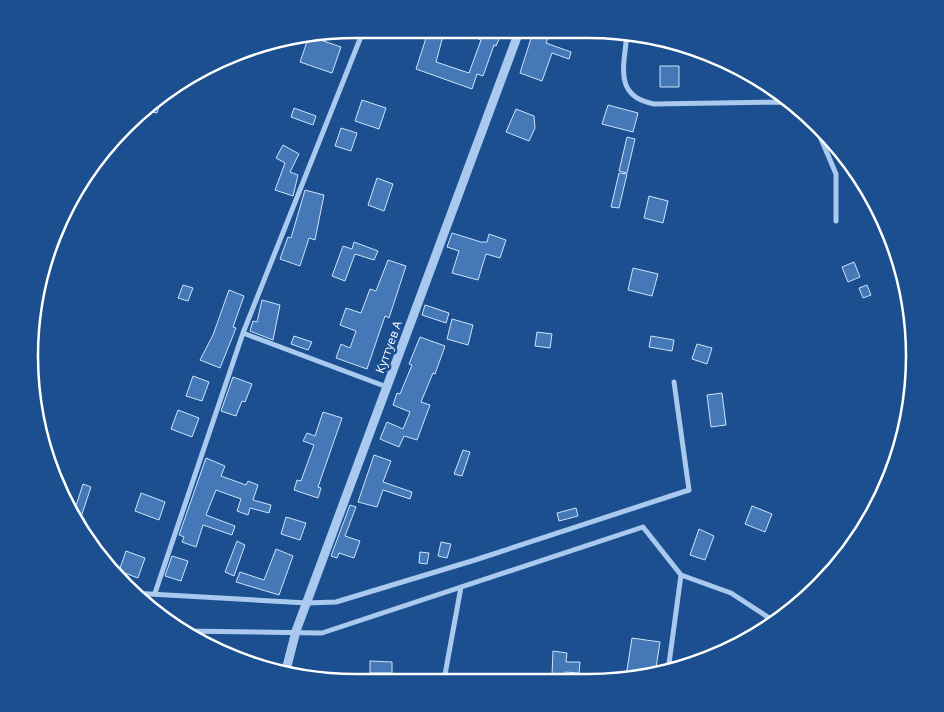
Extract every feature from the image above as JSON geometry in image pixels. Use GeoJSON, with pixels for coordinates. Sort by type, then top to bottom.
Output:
{"type":"FeatureCollection","features":[{"type":"Feature","properties":{"kind":"street"},"geometry":{"type":"LineString","coordinates":[[155,593],[243,333],[360,38]]}},
{"type":"Feature","properties":{"kind":"street","name":"Куттуев А"},"geometry":{"type":"LineString","coordinates":[[287,667],[296,631],[517,38]]}},
{"type":"Feature","properties":{"kind":"street"},"geometry":{"type":"LineString","coordinates":[[626,40],[623,77],[629,93],[641,102],[654,104],[781,102]]}},
{"type":"Feature","properties":{"kind":"street"},"geometry":{"type":"LineString","coordinates":[[822,140],[836,174],[836,221]]}},
{"type":"Feature","properties":{"kind":"street"},"geometry":{"type":"LineString","coordinates":[[243,333],[387,388]]}},
{"type":"Feature","properties":{"kind":"street"},"geometry":{"type":"LineString","coordinates":[[144,593],[307,603],[336,602],[475,560],[689,490],[674,382]]}},
{"type":"Feature","properties":{"kind":"street"},"geometry":{"type":"LineString","coordinates":[[195,631],[296,631],[322,633],[643,527],[681,575],[731,593],[769,618]]}},
{"type":"Feature","properties":{"kind":"street"},"geometry":{"type":"LineString","coordinates":[[669,664],[681,575]]}},
{"type":"Feature","properties":{"kind":"street"},"geometry":{"type":"LineString","coordinates":[[445,674],[461,587]]}},
{"type":"Feature","properties":{"kind":"building"},"geometry":{"type":"Polygon","coordinates":[[[426,38],[442,38],[436,62],[469,73],[481,40],[476,38],[500,38],[496,46],[494,45],[483,76],[477,74],[472,89],[416,69],[426,38]]]}},
{"type":"Feature","properties":{"kind":"building"},"geometry":{"type":"Polygon","coordinates":[[[531,38],[548,38],[546,43],[571,52],[569,59],[552,53],[542,81],[520,73],[531,38]]]}},
{"type":"Feature","properties":{"kind":"building"},"geometry":{"type":"Polygon","coordinates":[[[319,40],[341,47],[332,73],[300,62],[307,41],[319,40]]]}},
{"type":"Feature","properties":{"kind":"building"},"geometry":{"type":"Polygon","coordinates":[[[660,66],[679,66],[679,87],[660,87],[660,66]]]}},
{"type":"Feature","properties":{"kind":"building"},"geometry":{"type":"Polygon","coordinates":[[[362,100],[386,108],[379,129],[355,121],[362,100]]]}},
{"type":"Feature","properties":{"kind":"building"},"geometry":{"type":"Polygon","coordinates":[[[159,105],[157,113],[152,112],[159,105]]]}},
{"type":"Feature","properties":{"kind":"building"},"geometry":{"type":"Polygon","coordinates":[[[608,105],[638,113],[633,132],[602,124],[608,105]]]}},
{"type":"Feature","properties":{"kind":"building"},"geometry":{"type":"Polygon","coordinates":[[[294,108],[316,116],[313,125],[291,117],[294,108]]]}},
{"type":"Feature","properties":{"kind":"building"},"geometry":{"type":"Polygon","coordinates":[[[516,109],[534,116],[535,128],[529,141],[506,132],[516,109]]]}},
{"type":"Feature","properties":{"kind":"building"},"geometry":{"type":"Polygon","coordinates":[[[341,128],[357,133],[351,151],[335,146],[341,128]]]}},
{"type":"Feature","properties":{"kind":"building"},"geometry":{"type":"Polygon","coordinates":[[[627,137],[635,139],[627,173],[619,171],[627,137]]]}},
{"type":"Feature","properties":{"kind":"building"},"geometry":{"type":"Polygon","coordinates":[[[283,145],[299,154],[290,172],[298,175],[293,196],[275,190],[285,163],[276,158],[283,145]]]}},
{"type":"Feature","properties":{"kind":"building"},"geometry":{"type":"Polygon","coordinates":[[[619,173],[627,174],[619,208],[611,207],[619,173]]]}},
{"type":"Feature","properties":{"kind":"building"},"geometry":{"type":"Polygon","coordinates":[[[377,178],[393,184],[384,211],[368,205],[377,178]]]}},
{"type":"Feature","properties":{"kind":"building"},"geometry":{"type":"Polygon","coordinates":[[[305,190],[324,195],[315,240],[309,238],[300,266],[280,259],[288,237],[291,238],[305,190]]]}},
{"type":"Feature","properties":{"kind":"building"},"geometry":{"type":"Polygon","coordinates":[[[649,196],[668,201],[663,223],[644,218],[649,196]]]}},
{"type":"Feature","properties":{"kind":"building"},"geometry":{"type":"Polygon","coordinates":[[[452,233],[481,242],[487,242],[489,234],[506,240],[500,258],[486,254],[478,280],[452,273],[459,251],[447,247],[452,233]]]}},
{"type":"Feature","properties":{"kind":"building"},"geometry":{"type":"Polygon","coordinates":[[[354,242],[378,251],[374,260],[355,254],[345,281],[332,276],[343,246],[352,249],[354,242]]]}},
{"type":"Feature","properties":{"kind":"building"},"geometry":{"type":"Polygon","coordinates":[[[388,260],[406,266],[389,318],[385,316],[367,369],[336,358],[341,344],[350,348],[356,331],[340,325],[346,308],[361,313],[370,289],[376,291],[388,260]]]}},
{"type":"Feature","properties":{"kind":"building"},"geometry":{"type":"Polygon","coordinates":[[[854,262],[860,277],[848,282],[842,267],[854,262]]]}},
{"type":"Feature","properties":{"kind":"building"},"geometry":{"type":"Polygon","coordinates":[[[633,268],[658,274],[652,296],[628,290],[633,268]]]}},
{"type":"Feature","properties":{"kind":"building"},"geometry":{"type":"Polygon","coordinates":[[[183,285],[193,288],[188,301],[178,298],[183,285]]]}},
{"type":"Feature","properties":{"kind":"building"},"geometry":{"type":"Polygon","coordinates":[[[867,285],[871,295],[863,298],[859,288],[867,285]]]}},
{"type":"Feature","properties":{"kind":"building"},"geometry":{"type":"Polygon","coordinates":[[[229,290],[244,296],[233,327],[236,328],[220,368],[200,360],[213,335],[229,290]]]}},
{"type":"Feature","properties":{"kind":"building"},"geometry":{"type":"Polygon","coordinates":[[[262,300],[280,305],[273,340],[250,331],[253,321],[257,322],[262,300]]]}},
{"type":"Feature","properties":{"kind":"building"},"geometry":{"type":"Polygon","coordinates":[[[425,305],[449,313],[446,323],[422,315],[425,305]]]}},
{"type":"Feature","properties":{"kind":"building"},"geometry":{"type":"Polygon","coordinates":[[[452,319],[473,325],[468,345],[447,339],[452,319]]]}},
{"type":"Feature","properties":{"kind":"building"},"geometry":{"type":"Polygon","coordinates":[[[537,332],[552,334],[550,348],[535,346],[537,332]]]}},
{"type":"Feature","properties":{"kind":"building"},"geometry":{"type":"Polygon","coordinates":[[[294,336],[312,342],[308,350],[291,344],[294,336]]]}},
{"type":"Feature","properties":{"kind":"building"},"geometry":{"type":"Polygon","coordinates":[[[651,336],[674,340],[672,351],[649,347],[651,336]]]}},
{"type":"Feature","properties":{"kind":"building"},"geometry":{"type":"Polygon","coordinates":[[[420,337],[445,346],[435,374],[433,373],[421,402],[430,405],[417,440],[404,436],[399,447],[380,439],[387,422],[403,429],[410,412],[393,405],[397,393],[400,394],[412,365],[409,364],[420,337]]]}},
{"type":"Feature","properties":{"kind":"building"},"geometry":{"type":"Polygon","coordinates":[[[697,344],[712,348],[707,364],[692,359],[697,344]]]}},
{"type":"Feature","properties":{"kind":"building"},"geometry":{"type":"Polygon","coordinates":[[[193,376],[209,382],[202,401],[186,396],[193,376]]]}},
{"type":"Feature","properties":{"kind":"building"},"geometry":{"type":"Polygon","coordinates":[[[233,377],[252,384],[245,402],[242,401],[236,416],[221,411],[233,377]]]}},
{"type":"Feature","properties":{"kind":"building"},"geometry":{"type":"Polygon","coordinates":[[[722,393],[726,425],[711,427],[707,395],[722,393]]]}},
{"type":"Feature","properties":{"kind":"building"},"geometry":{"type":"Polygon","coordinates":[[[178,410],[199,418],[192,437],[171,429],[178,410]]]}},
{"type":"Feature","properties":{"kind":"building"},"geometry":{"type":"Polygon","coordinates":[[[323,412],[342,418],[318,487],[321,488],[318,498],[294,490],[297,480],[301,481],[314,445],[303,441],[307,433],[315,436],[323,412]]]}},
{"type":"Feature","properties":{"kind":"building"},"geometry":{"type":"Polygon","coordinates":[[[463,450],[470,452],[462,476],[454,474],[463,450]]]}},
{"type":"Feature","properties":{"kind":"building"},"geometry":{"type":"Polygon","coordinates":[[[374,455],[391,461],[383,482],[412,492],[410,499],[383,490],[377,507],[358,502],[374,455]]]}},
{"type":"Feature","properties":{"kind":"building"},"geometry":{"type":"Polygon","coordinates":[[[206,458],[225,466],[221,476],[246,485],[248,481],[258,485],[253,500],[271,505],[269,513],[250,508],[248,515],[237,511],[241,499],[216,490],[206,515],[235,526],[232,535],[203,525],[196,547],[182,542],[184,537],[179,535],[206,458]]]}},
{"type":"Feature","properties":{"kind":"building"},"geometry":{"type":"Polygon","coordinates":[[[83,484],[91,487],[81,517],[76,507],[83,484]]]}},
{"type":"Feature","properties":{"kind":"building"},"geometry":{"type":"Polygon","coordinates":[[[141,493],[165,502],[159,520],[135,511],[141,493]]]}},
{"type":"Feature","properties":{"kind":"building"},"geometry":{"type":"Polygon","coordinates":[[[350,505],[356,507],[345,536],[360,541],[354,558],[339,553],[337,558],[331,556],[350,505]]]}},
{"type":"Feature","properties":{"kind":"building"},"geometry":{"type":"Polygon","coordinates":[[[752,506],[772,514],[765,532],[745,524],[752,506]]]}},
{"type":"Feature","properties":{"kind":"building"},"geometry":{"type":"Polygon","coordinates":[[[576,508],[578,516],[559,521],[557,513],[576,508]]]}},
{"type":"Feature","properties":{"kind":"building"},"geometry":{"type":"Polygon","coordinates":[[[286,517],[306,523],[300,540],[281,534],[286,517]]]}},
{"type":"Feature","properties":{"kind":"building"},"geometry":{"type":"Polygon","coordinates":[[[699,529],[714,536],[705,560],[690,555],[699,529]]]}},
{"type":"Feature","properties":{"kind":"building"},"geometry":{"type":"Polygon","coordinates":[[[237,541],[245,545],[234,576],[225,572],[237,541]]]}},
{"type":"Feature","properties":{"kind":"building"},"geometry":{"type":"Polygon","coordinates":[[[441,542],[451,544],[447,558],[438,556],[441,542]]]}},
{"type":"Feature","properties":{"kind":"building"},"geometry":{"type":"Polygon","coordinates":[[[276,549],[293,556],[279,595],[236,582],[240,572],[264,580],[276,549]]]}},
{"type":"Feature","properties":{"kind":"building"},"geometry":{"type":"Polygon","coordinates":[[[126,551],[145,558],[138,578],[123,572],[120,569],[126,551]]]}},
{"type":"Feature","properties":{"kind":"building"},"geometry":{"type":"Polygon","coordinates":[[[420,552],[429,553],[427,564],[419,563],[420,552]]]}},
{"type":"Feature","properties":{"kind":"building"},"geometry":{"type":"Polygon","coordinates":[[[172,556],[188,561],[181,581],[165,576],[172,556]]]}},
{"type":"Feature","properties":{"kind":"building"},"geometry":{"type":"Polygon","coordinates":[[[632,638],[660,642],[656,667],[627,672],[632,638]]]}},
{"type":"Feature","properties":{"kind":"building"},"geometry":{"type":"Polygon","coordinates":[[[553,651],[567,653],[566,662],[580,662],[579,673],[565,672],[565,674],[552,674],[553,651]]]}},
{"type":"Feature","properties":{"kind":"building"},"geometry":{"type":"Polygon","coordinates":[[[370,661],[392,662],[392,673],[370,673],[370,661]]]}}]}
